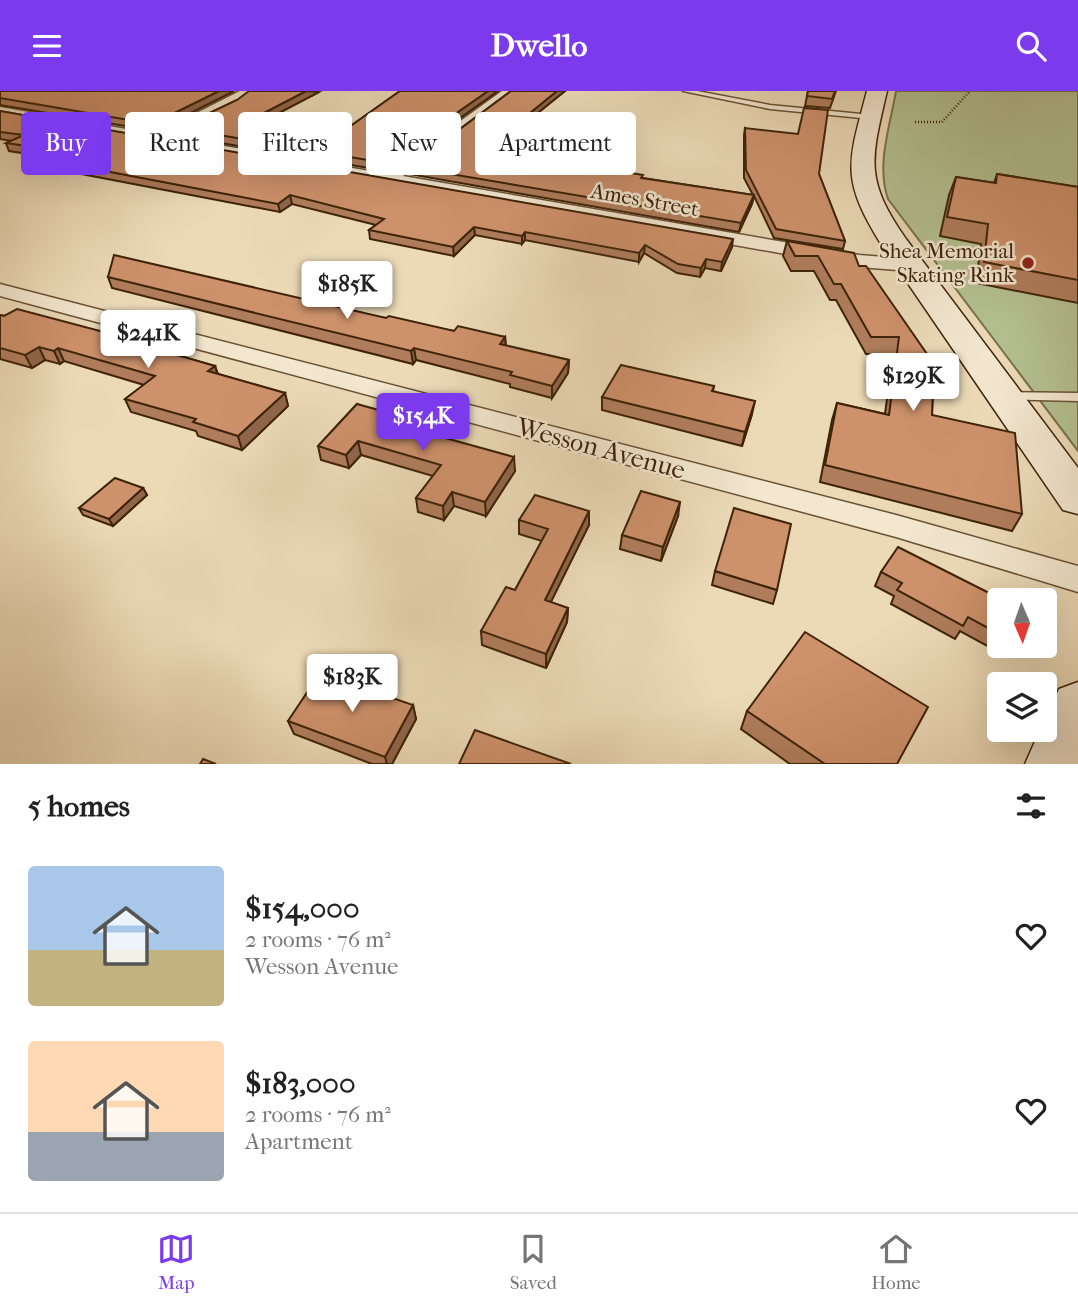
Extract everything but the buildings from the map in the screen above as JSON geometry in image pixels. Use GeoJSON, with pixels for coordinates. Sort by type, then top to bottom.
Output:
{"type":"FeatureCollection","features":[{"type":"Feature","properties":{"kind":"main road"},"geometry":{"type":"LineString","coordinates":[[877,91],[863,166],[863,183],[875,212],[1078,499]]}},
{"type":"Feature","properties":{"kind":"main road"},"geometry":{"type":"LineString","coordinates":[[1054,764],[1078,707]]}},
{"type":"Feature","properties":{"kind":"street"},"geometry":{"type":"LineString","coordinates":[[211,112],[249,91]]}},
{"type":"Feature","properties":{"kind":"street"},"geometry":{"type":"LineString","coordinates":[[391,178],[510,91]]}},
{"type":"Feature","properties":{"kind":"street","name":"Ames Street"},"geometry":{"type":"LineString","coordinates":[[0,111],[125,132]]}},
{"type":"Feature","properties":{"kind":"street","name":"Ames Street"},"geometry":{"type":"LineString","coordinates":[[224,149],[859,261],[910,265]]}},
{"type":"Feature","properties":{"kind":"street","name":"Wesson Avenue"},"geometry":{"type":"LineString","coordinates":[[0,290],[909,529],[1078,579]]}},
{"type":"Feature","properties":{"kind":"lane"},"geometry":{"type":"LineString","coordinates":[[686,91],[785,109],[871,117]]}},
{"type":"Feature","properties":{"kind":"lane"},"geometry":{"type":"LineString","coordinates":[[1004,396],[1078,397]]}},
{"type":"Feature","properties":{"kind":"path"},"geometry":{"type":"LineString","coordinates":[[915,122],[942,122],[970,91]]}},
{"type":"Feature","properties":{"kind":"green space"},"geometry":{"type":"Polygon","coordinates":[[[896,91],[1078,91],[1078,451],[888,199],[883,173],[884,159],[896,91]]]}},
{"type":"Feature","properties":{"kind":"place","name":"Shea Memorial Skating Rink"},"geometry":{"type":"Point","coordinates":[1028,263]}}]}
